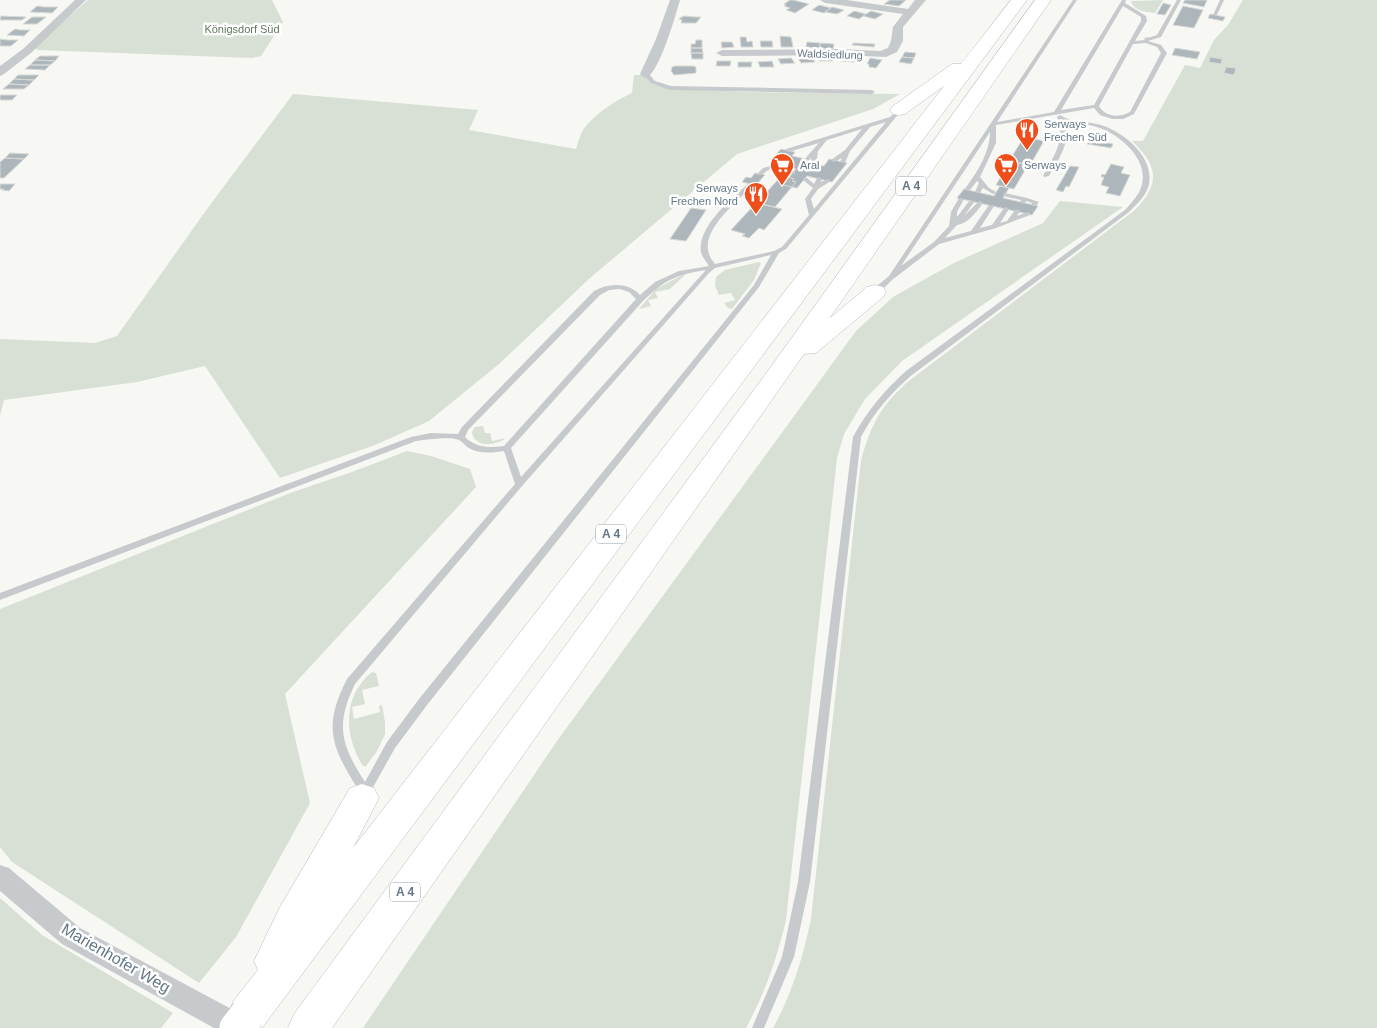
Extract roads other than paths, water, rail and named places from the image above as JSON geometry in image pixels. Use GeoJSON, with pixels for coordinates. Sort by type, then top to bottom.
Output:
{"type":"FeatureCollection","features":[{"type":"Feature","properties":{"kind":"highway","name":"A 4"},"geometry":{"type":"LineString","coordinates":[[244,1019],[1018,0]]}},
{"type":"Feature","properties":{"kind":"highway","name":"A 4"},"geometry":{"type":"LineString","coordinates":[[308,1028],[779,373],[1043,0]]}},
{"type":"Feature","properties":{"kind":"highway"},"geometry":{"type":"LineString","coordinates":[[895,114],[925,90],[976,56]]}},
{"type":"Feature","properties":{"kind":"highway"},"geometry":{"type":"LineString","coordinates":[[779,373],[875,292]]}},
{"type":"Feature","properties":{"kind":"highway"},"geometry":{"type":"LineString","coordinates":[[244,1019],[283,938],[364,794]]}},
{"type":"Feature","properties":{"kind":"street"},"geometry":{"type":"LineString","coordinates":[[0,72],[27,51],[81,0]]}},
{"type":"Feature","properties":{"kind":"street"},"geometry":{"type":"LineString","coordinates":[[646,74],[662,39],[675,0]]}},
{"type":"Feature","properties":{"kind":"street"},"geometry":{"type":"LineString","coordinates":[[825,0],[910,12],[921,0]]}},
{"type":"Feature","properties":{"kind":"street","name":"Waldsiedlung"},"geometry":{"type":"LineString","coordinates":[[722,53],[800,52],[882,55],[892,50],[897,41],[898,27],[910,12]]}},
{"type":"Feature","properties":{"kind":"street","name":"Marienhofer Weg"},"geometry":{"type":"LineString","coordinates":[[0,876],[71,936],[244,1019]]}},
{"type":"Feature","properties":{"kind":"lane"},"geometry":{"type":"LineString","coordinates":[[892,275],[1075,0]]}},
{"type":"Feature","properties":{"kind":"lane"},"geometry":{"type":"LineString","coordinates":[[1132,42],[1152,41],[1159,36],[1179,0]]}},
{"type":"Feature","properties":{"kind":"lane"},"geometry":{"type":"LineString","coordinates":[[1215,14],[1222,0]]}},
{"type":"Feature","properties":{"kind":"lane"},"geometry":{"type":"LineString","coordinates":[[1057,112],[1123,1],[1140,13],[1144,19],[1096,106]]}},
{"type":"Feature","properties":{"kind":"lane"},"geometry":{"type":"LineString","coordinates":[[1096,106],[1099,112],[1109,117],[1123,118],[1132,113],[1164,53],[1160,46],[1152,41],[1136,36]]}},
{"type":"Feature","properties":{"kind":"lane"},"geometry":{"type":"LineString","coordinates":[[646,74],[653,82],[670,88],[872,92]]}},
{"type":"Feature","properties":{"kind":"lane"},"geometry":{"type":"LineString","coordinates":[[993,124],[1096,106]]}},
{"type":"Feature","properties":{"kind":"lane"},"geometry":{"type":"LineString","coordinates":[[1046,176],[1065,140],[1063,120],[1057,112]]}},
{"type":"Feature","properties":{"kind":"lane"},"geometry":{"type":"LineString","coordinates":[[788,150],[868,125],[895,114]]}},
{"type":"Feature","properties":{"kind":"lane"},"geometry":{"type":"LineString","coordinates":[[461,436],[474,448],[495,450],[507,448],[640,299],[658,283],[670,276],[689,270],[713,267],[776,252],[784,248],[895,114]]}},
{"type":"Feature","properties":{"kind":"lane"},"geometry":{"type":"LineString","coordinates":[[1099,126],[1102,120],[1109,117]]}},
{"type":"Feature","properties":{"kind":"lane"},"geometry":{"type":"LineString","coordinates":[[758,1028],[788,957],[804,882],[857,437],[868,415],[881,397],[909,373],[1135,203],[1146,181],[1143,165],[1134,150],[1119,136],[1099,126],[1063,120]]}},
{"type":"Feature","properties":{"kind":"lane"},"geometry":{"type":"LineString","coordinates":[[967,190],[977,177],[993,143],[993,124]]}},
{"type":"Feature","properties":{"kind":"lane"},"geometry":{"type":"LineString","coordinates":[[834,160],[847,151],[868,125]]}},
{"type":"Feature","properties":{"kind":"lane"},"geometry":{"type":"LineString","coordinates":[[805,162],[825,139]]}},
{"type":"Feature","properties":{"kind":"lane"},"geometry":{"type":"LineString","coordinates":[[793,156],[803,145]]}},
{"type":"Feature","properties":{"kind":"lane"},"geometry":{"type":"LineString","coordinates":[[814,164],[815,150]]}},
{"type":"Feature","properties":{"kind":"lane"},"geometry":{"type":"LineString","coordinates":[[843,162],[847,151]]}},
{"type":"Feature","properties":{"kind":"lane"},"geometry":{"type":"LineString","coordinates":[[760,174],[765,169],[778,163],[793,173]]}},
{"type":"Feature","properties":{"kind":"lane"},"geometry":{"type":"LineString","coordinates":[[977,177],[985,188],[995,193]]}},
{"type":"Feature","properties":{"kind":"lane"},"geometry":{"type":"LineString","coordinates":[[816,188],[818,178]]}},
{"type":"Feature","properties":{"kind":"lane"},"geometry":{"type":"LineString","coordinates":[[805,179],[816,188]]}},
{"type":"Feature","properties":{"kind":"lane"},"geometry":{"type":"LineString","coordinates":[[812,216],[808,199],[816,188],[828,180]]}},
{"type":"Feature","properties":{"kind":"lane"},"geometry":{"type":"LineString","coordinates":[[713,267],[705,253],[704,244],[709,230],[717,218],[751,184]]}},
{"type":"Feature","properties":{"kind":"lane"},"geometry":{"type":"LineString","coordinates":[[978,192],[985,188]]}},
{"type":"Feature","properties":{"kind":"lane"},"geometry":{"type":"LineString","coordinates":[[1005,195],[1013,199],[1036,202],[1034,205]]}},
{"type":"Feature","properties":{"kind":"lane"},"geometry":{"type":"LineString","coordinates":[[952,227],[954,212],[961,199]]}},
{"type":"Feature","properties":{"kind":"lane"},"geometry":{"type":"LineString","coordinates":[[875,292],[892,275],[936,243],[952,227],[972,201]]}},
{"type":"Feature","properties":{"kind":"lane"},"geometry":{"type":"LineString","coordinates":[[952,227],[970,215],[980,203]]}},
{"type":"Feature","properties":{"kind":"lane"},"geometry":{"type":"LineString","coordinates":[[974,232],[992,206]]}},
{"type":"Feature","properties":{"kind":"lane"},"geometry":{"type":"LineString","coordinates":[[994,228],[1006,209]]}},
{"type":"Feature","properties":{"kind":"lane"},"geometry":{"type":"LineString","coordinates":[[1010,222],[1017,212]]}},
{"type":"Feature","properties":{"kind":"lane"},"geometry":{"type":"LineString","coordinates":[[936,243],[994,228],[1028,214]]}},
{"type":"Feature","properties":{"kind":"lane"},"geometry":{"type":"LineString","coordinates":[[364,794],[391,745],[423,702],[757,286],[776,252]]}},
{"type":"Feature","properties":{"kind":"lane"},"geometry":{"type":"LineString","coordinates":[[364,794],[345,758],[338,735],[337,715],[344,694],[361,668],[519,484],[713,267]]}},
{"type":"Feature","properties":{"kind":"lane"},"geometry":{"type":"LineString","coordinates":[[461,436],[465,429],[596,293],[602,290],[621,288],[631,290],[640,299]]}},
{"type":"Feature","properties":{"kind":"lane"},"geometry":{"type":"LineString","coordinates":[[0,597],[414,439],[431,436],[461,436]]}},
{"type":"Feature","properties":{"kind":"lane"},"geometry":{"type":"LineString","coordinates":[[507,448],[519,484]]}},
{"type":"Feature","properties":{"kind":"place","name":"Serways Frechen Süd"},"geometry":{"type":"Point","coordinates":[1027,151]}},
{"type":"Feature","properties":{"kind":"place","name":"Aral"},"geometry":{"type":"Point","coordinates":[782,186]}},
{"type":"Feature","properties":{"kind":"place","name":"Serways"},"geometry":{"type":"Point","coordinates":[1006,186]}},
{"type":"Feature","properties":{"kind":"place","name":"Serways Frechen Nord"},"geometry":{"type":"Point","coordinates":[756,215]}},
{"type":"Feature","properties":{"kind":"park label","name":"Königsdorf Süd"},"geometry":{"type":"Point","coordinates":[242,29]}}]}
